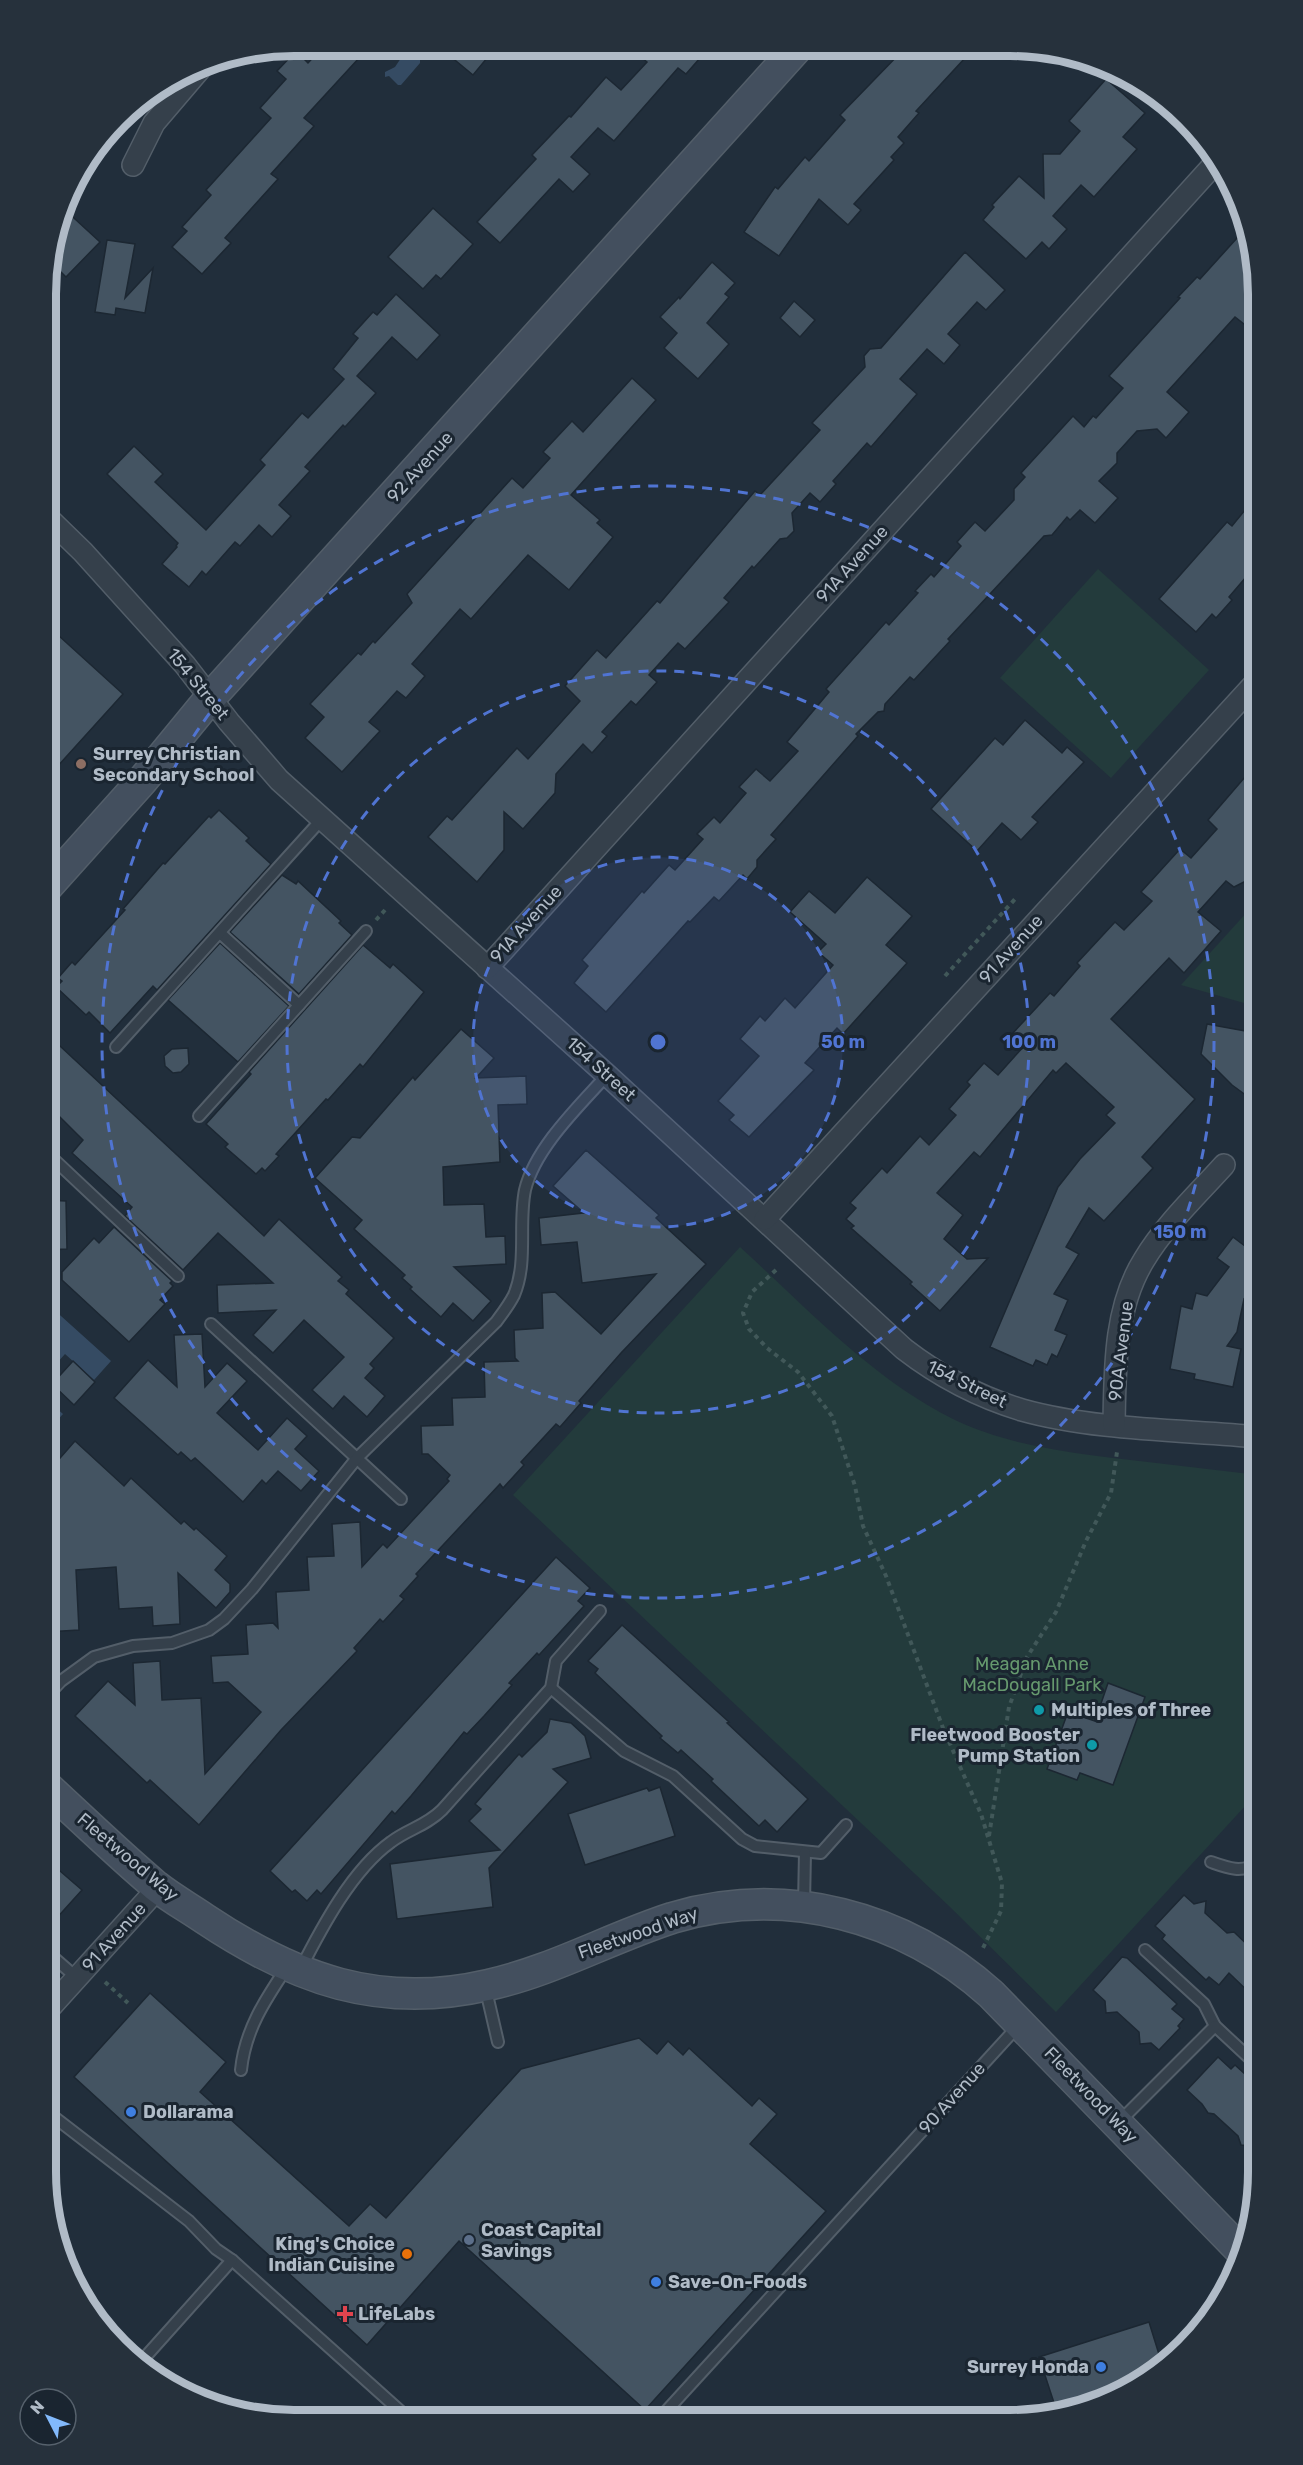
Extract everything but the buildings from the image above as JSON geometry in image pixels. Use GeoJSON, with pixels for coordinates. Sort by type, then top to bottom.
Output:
{"type":"FeatureCollection","features":[{"type":"Feature","properties":{"kind":"street","name":"92 Avenue"},"geometry":{"type":"LineString","coordinates":[[56,877],[142,780],[211,697],[790,56]]}},
{"type":"Feature","properties":{"kind":"street"},"geometry":{"type":"LineString","coordinates":[[133,165],[154,123],[192,78]]}},
{"type":"Feature","properties":{"kind":"street","name":"91A Avenue"},"geometry":{"type":"LineString","coordinates":[[487,968],[1211,168]]}},
{"type":"Feature","properties":{"kind":"street","name":"154 Street"},"geometry":{"type":"LineString","coordinates":[[56,526],[83,552],[185,665],[229,722],[279,780],[607,1075],[904,1349],[946,1378],[1021,1410],[1114,1425],[1248,1436]]}},
{"type":"Feature","properties":{"kind":"street","name":"91 Avenue"},"geometry":{"type":"LineString","coordinates":[[765,1219],[1248,691]]}},
{"type":"Feature","properties":{"kind":"street","name":"90A Avenue"},"geometry":{"type":"LineString","coordinates":[[1114,1425],[1115,1375],[1122,1322],[1130,1288],[1151,1248],[1224,1165]]}},
{"type":"Feature","properties":{"kind":"street","name":"Fleetwood Way"},"geometry":{"type":"LineString","coordinates":[[56,1795],[158,1888],[233,1938],[293,1969],[326,1982],[383,1991],[431,1993],[485,1986],[528,1974],[621,1936],[688,1913],[738,1906],[804,1907],[858,1918],[903,1934],[966,1972],[1020,2023],[1236,2245]]}},
{"type":"Feature","properties":{"kind":"street","name":"91 Avenue"},"geometry":{"type":"LineString","coordinates":[[56,2001],[158,1888]]}},
{"type":"Feature","properties":{"kind":"lane"},"geometry":{"type":"LineString","coordinates":[[116,1047],[322,819]]}},
{"type":"Feature","properties":{"kind":"lane"},"geometry":{"type":"LineString","coordinates":[[198,1116],[366,931]]}},
{"type":"Feature","properties":{"kind":"lane"},"geometry":{"type":"LineString","coordinates":[[220,933],[299,1005]]}},
{"type":"Feature","properties":{"kind":"lane"},"geometry":{"type":"LineString","coordinates":[[56,1686],[94,1657],[133,1646],[172,1643],[209,1630],[224,1620],[252,1589],[357,1458],[487,1332],[506,1309],[519,1277],[522,1256],[523,1204],[529,1178],[543,1152],[607,1075]]}},
{"type":"Feature","properties":{"kind":"lane"},"geometry":{"type":"LineString","coordinates":[[56,1161],[178,1276]]}},
{"type":"Feature","properties":{"kind":"lane"},"geometry":{"type":"LineString","coordinates":[[211,1324],[401,1499]]}},
{"type":"Feature","properties":{"kind":"lane"},"geometry":{"type":"LineString","coordinates":[[241,2070],[243,2052],[250,2029],[348,1888],[392,1841],[425,1824],[442,1810],[551,1688],[556,1661],[600,1611]]}},
{"type":"Feature","properties":{"kind":"lane"},"geometry":{"type":"LineString","coordinates":[[551,1688],[624,1751],[673,1776],[742,1839],[754,1846],[821,1853],[846,1826]]}},
{"type":"Feature","properties":{"kind":"lane"},"geometry":{"type":"LineString","coordinates":[[804,1907],[805,1852]]}},
{"type":"Feature","properties":{"kind":"lane"},"geometry":{"type":"LineString","coordinates":[[1211,1862],[1233,1870],[1248,1869]]}},
{"type":"Feature","properties":{"kind":"lane"},"geometry":{"type":"LineString","coordinates":[[1145,1950],[1204,2004],[1215,2026],[1248,2057]]}},
{"type":"Feature","properties":{"kind":"lane"},"geometry":{"type":"LineString","coordinates":[[56,1960],[77,1978]]}},
{"type":"Feature","properties":{"kind":"lane"},"geometry":{"type":"LineString","coordinates":[[485,1986],[498,2042]]}},
{"type":"Feature","properties":{"kind":"lane","name":"90 Avenue"},"geometry":{"type":"LineString","coordinates":[[667,2410],[1020,2023]]}},
{"type":"Feature","properties":{"kind":"lane"},"geometry":{"type":"LineString","coordinates":[[1118,2124],[1215,2026]]}},
{"type":"Feature","properties":{"kind":"lane"},"geometry":{"type":"LineString","coordinates":[[56,2118],[189,2221],[216,2249],[232,2260],[399,2410]]}},
{"type":"Feature","properties":{"kind":"lane"},"geometry":{"type":"LineString","coordinates":[[146,2357],[232,2260]]}},
{"type":"Feature","properties":{"kind":"path"},"geometry":{"type":"LineString","coordinates":[[945,976],[1016,898]]}},
{"type":"Feature","properties":{"kind":"path"},"geometry":{"type":"LineString","coordinates":[[776,1270],[752,1292],[743,1312],[749,1329],[767,1348],[798,1372],[832,1416],[855,1486],[863,1526],[886,1576],[943,1728],[981,1814],[1002,1883],[1001,1911],[982,1950]]}},
{"type":"Feature","properties":{"kind":"path"},"geometry":{"type":"LineString","coordinates":[[988,1837],[1010,1707],[1027,1657],[1056,1612],[1086,1541],[1111,1493],[1117,1452]]}},
{"type":"Feature","properties":{"kind":"path"},"geometry":{"type":"LineString","coordinates":[[105,1982],[128,2002]]}},
{"type":"Feature","properties":{"kind":"green space"},"geometry":{"type":"Polygon","coordinates":[[[1098,569],[1209,670],[1111,778],[1000,678],[1098,569]]]}},
{"type":"Feature","properties":{"kind":"green space"},"geometry":{"type":"Polygon","coordinates":[[[1248,911],[1248,1004],[1181,985],[1248,911]]]}},
{"type":"Feature","properties":{"kind":"green space","name":"Meagan Anne MacDougall Park"},"geometry":{"type":"Polygon","coordinates":[[[740,1247],[868,1363],[925,1403],[975,1429],[1059,1450],[1248,1474],[1248,1803],[1056,2012],[949,1906],[513,1495],[740,1247]]]}},
{"type":"Feature","properties":{"kind":"water"},"geometry":{"type":"Polygon","coordinates":[[[402,56],[416,56],[420,60],[420,63],[401,85],[389,76],[385,77],[385,72],[395,67],[402,56]]]}},
{"type":"Feature","properties":{"kind":"water"},"geometry":{"type":"Polygon","coordinates":[[[56,1312],[111,1361],[94,1380],[65,1354],[56,1364],[56,1312]]]}},
{"type":"Feature","properties":{"kind":"water"},"geometry":{"type":"Polygon","coordinates":[[[56,1408],[63,1414],[56,1422],[56,1408]]]}},
{"type":"Feature","properties":{"kind":"place","name":"Surrey Christian Secondary School"},"geometry":{"type":"Point","coordinates":[81,764]}},
{"type":"Feature","properties":{"kind":"place","name":"Multiples of Three"},"geometry":{"type":"Point","coordinates":[1039,1710]}},
{"type":"Feature","properties":{"kind":"place","name":"Fleetwood Booster Pump Station"},"geometry":{"type":"Point","coordinates":[1092,1745]}},
{"type":"Feature","properties":{"kind":"place","name":"Dollarama"},"geometry":{"type":"Point","coordinates":[131,2112]}},
{"type":"Feature","properties":{"kind":"place","name":"Coast Capital Savings"},"geometry":{"type":"Point","coordinates":[469,2240]}},
{"type":"Feature","properties":{"kind":"place","name":"King's Choice Indian Cuisine"},"geometry":{"type":"Point","coordinates":[407,2254]}},
{"type":"Feature","properties":{"kind":"place","name":"Save-On-Foods"},"geometry":{"type":"Point","coordinates":[656,2282]}},
{"type":"Feature","properties":{"kind":"place","name":"LifeLabs"},"geometry":{"type":"Point","coordinates":[345,2314]}},
{"type":"Feature","properties":{"kind":"place","name":"Surrey Honda"},"geometry":{"type":"Point","coordinates":[1101,2367]}}]}
